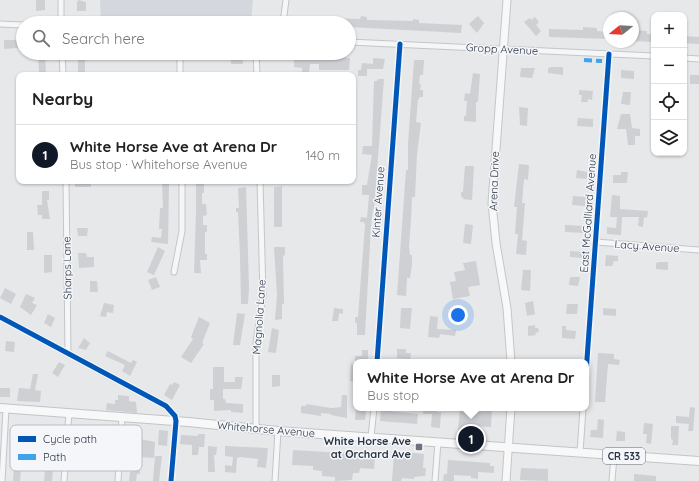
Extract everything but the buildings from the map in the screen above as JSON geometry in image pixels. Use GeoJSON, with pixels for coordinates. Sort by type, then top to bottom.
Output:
{"type":"FeatureCollection","features":[{"type":"Feature","properties":{"kind":"main road","name":"Arena Drive"},"geometry":{"type":"LineString","coordinates":[[507,0],[492,203],[496,243],[507,308],[511,359]]}},
{"type":"Feature","properties":{"kind":"main road","name":"Whitehorse Avenue"},"geometry":{"type":"LineString","coordinates":[[3,408],[176,421],[278,431],[699,461]]}},
{"type":"Feature","properties":{"kind":"main road"},"geometry":{"type":"LineString","coordinates":[[506,481],[511,411]]}},
{"type":"Feature","properties":{"kind":"street"},"geometry":{"type":"LineString","coordinates":[[61,0],[61,16]]}},
{"type":"Feature","properties":{"kind":"street"},"geometry":{"type":"LineString","coordinates":[[284,16],[286,0]]}},
{"type":"Feature","properties":{"kind":"street"},"geometry":{"type":"LineString","coordinates":[[0,24],[16,25]]}},
{"type":"Feature","properties":{"kind":"street","name":"Gropp Avenue"},"geometry":{"type":"LineString","coordinates":[[356,42],[651,56]]}},
{"type":"Feature","properties":{"kind":"street","name":"Kinter Avenue"},"geometry":{"type":"LineString","coordinates":[[377,359],[400,44]]}},
{"type":"Feature","properties":{"kind":"street","name":"East McGalliard Avenue"},"geometry":{"type":"LineString","coordinates":[[587,359],[609,54]]}},
{"type":"Feature","properties":{"kind":"street"},"geometry":{"type":"LineString","coordinates":[[687,58],[699,59]]}},
{"type":"Feature","properties":{"kind":"street"},"geometry":{"type":"LineString","coordinates":[[62,60],[63,72]]}},
{"type":"Feature","properties":{"kind":"street"},"geometry":{"type":"LineString","coordinates":[[180,60],[180,72]]}},
{"type":"Feature","properties":{"kind":"street"},"geometry":{"type":"LineString","coordinates":[[256,60],[257,72]]}},
{"type":"Feature","properties":{"kind":"street","name":"Sharps Lane"},"geometry":{"type":"LineString","coordinates":[[66,184],[68,354]]}},
{"type":"Feature","properties":{"kind":"street"},"geometry":{"type":"LineString","coordinates":[[174,272],[182,231],[182,184]]}},
{"type":"Feature","properties":{"kind":"street","name":"Magnolia Lane"},"geometry":{"type":"LineString","coordinates":[[256,429],[256,343],[263,295],[260,184]]}},
{"type":"Feature","properties":{"kind":"street","name":"Lacy Avenue"},"geometry":{"type":"LineString","coordinates":[[596,242],[699,250]]}},
{"type":"Feature","properties":{"kind":"street"},"geometry":{"type":"LineString","coordinates":[[0,317],[166,406],[175,416],[176,421],[171,481]]}},
{"type":"Feature","properties":{"kind":"street"},"geometry":{"type":"LineString","coordinates":[[2,481],[3,408]]}},
{"type":"Feature","properties":{"kind":"street"},"geometry":{"type":"LineString","coordinates":[[371,437],[374,411]]}},
{"type":"Feature","properties":{"kind":"street"},"geometry":{"type":"LineString","coordinates":[[580,453],[583,411]]}},
{"type":"Feature","properties":{"kind":"street"},"geometry":{"type":"LineString","coordinates":[[68,425],[69,413]]}},
{"type":"Feature","properties":{"kind":"street"},"geometry":{"type":"LineString","coordinates":[[122,417],[122,425]]}},
{"type":"Feature","properties":{"kind":"street"},"geometry":{"type":"LineString","coordinates":[[274,481],[278,431]]}},
{"type":"Feature","properties":{"kind":"street"},"geometry":{"type":"LineString","coordinates":[[435,481],[438,442]]}},
{"type":"Feature","properties":{"kind":"street"},"geometry":{"type":"LineString","coordinates":[[612,481],[614,456]]}},
{"type":"Feature","properties":{"kind":"street"},"geometry":{"type":"LineString","coordinates":[[64,481],[65,471]]}},
{"type":"Feature","properties":{"kind":"street"},"geometry":{"type":"LineString","coordinates":[[118,481],[119,471]]}},
{"type":"Feature","properties":{"kind":"shaded area"},"geometry":{"type":"Polygon","coordinates":[[[100,0],[253,0],[252,16],[101,16],[100,0]]]}},
{"type":"Feature","properties":{"kind":"marked path"},"geometry":{"type":"LineString","coordinates":[[584,60],[602,61]]}},
{"type":"Feature","properties":{"kind":"cycle path"},"geometry":{"type":"LineString","coordinates":[[377,359],[400,44]]}},
{"type":"Feature","properties":{"kind":"cycle path"},"geometry":{"type":"LineString","coordinates":[[587,359],[609,54]]}},
{"type":"Feature","properties":{"kind":"cycle path"},"geometry":{"type":"LineString","coordinates":[[0,317],[166,406],[175,416],[176,421],[171,481]]}},
{"type":"Feature","properties":{"kind":"place","name":"White Horse Ave at Arena Dr"},"geometry":{"type":"Point","coordinates":[471,439]}},
{"type":"Feature","properties":{"kind":"place","name":"White Horse Ave at Orchard Ave"},"geometry":{"type":"Point","coordinates":[419,447]}}]}
